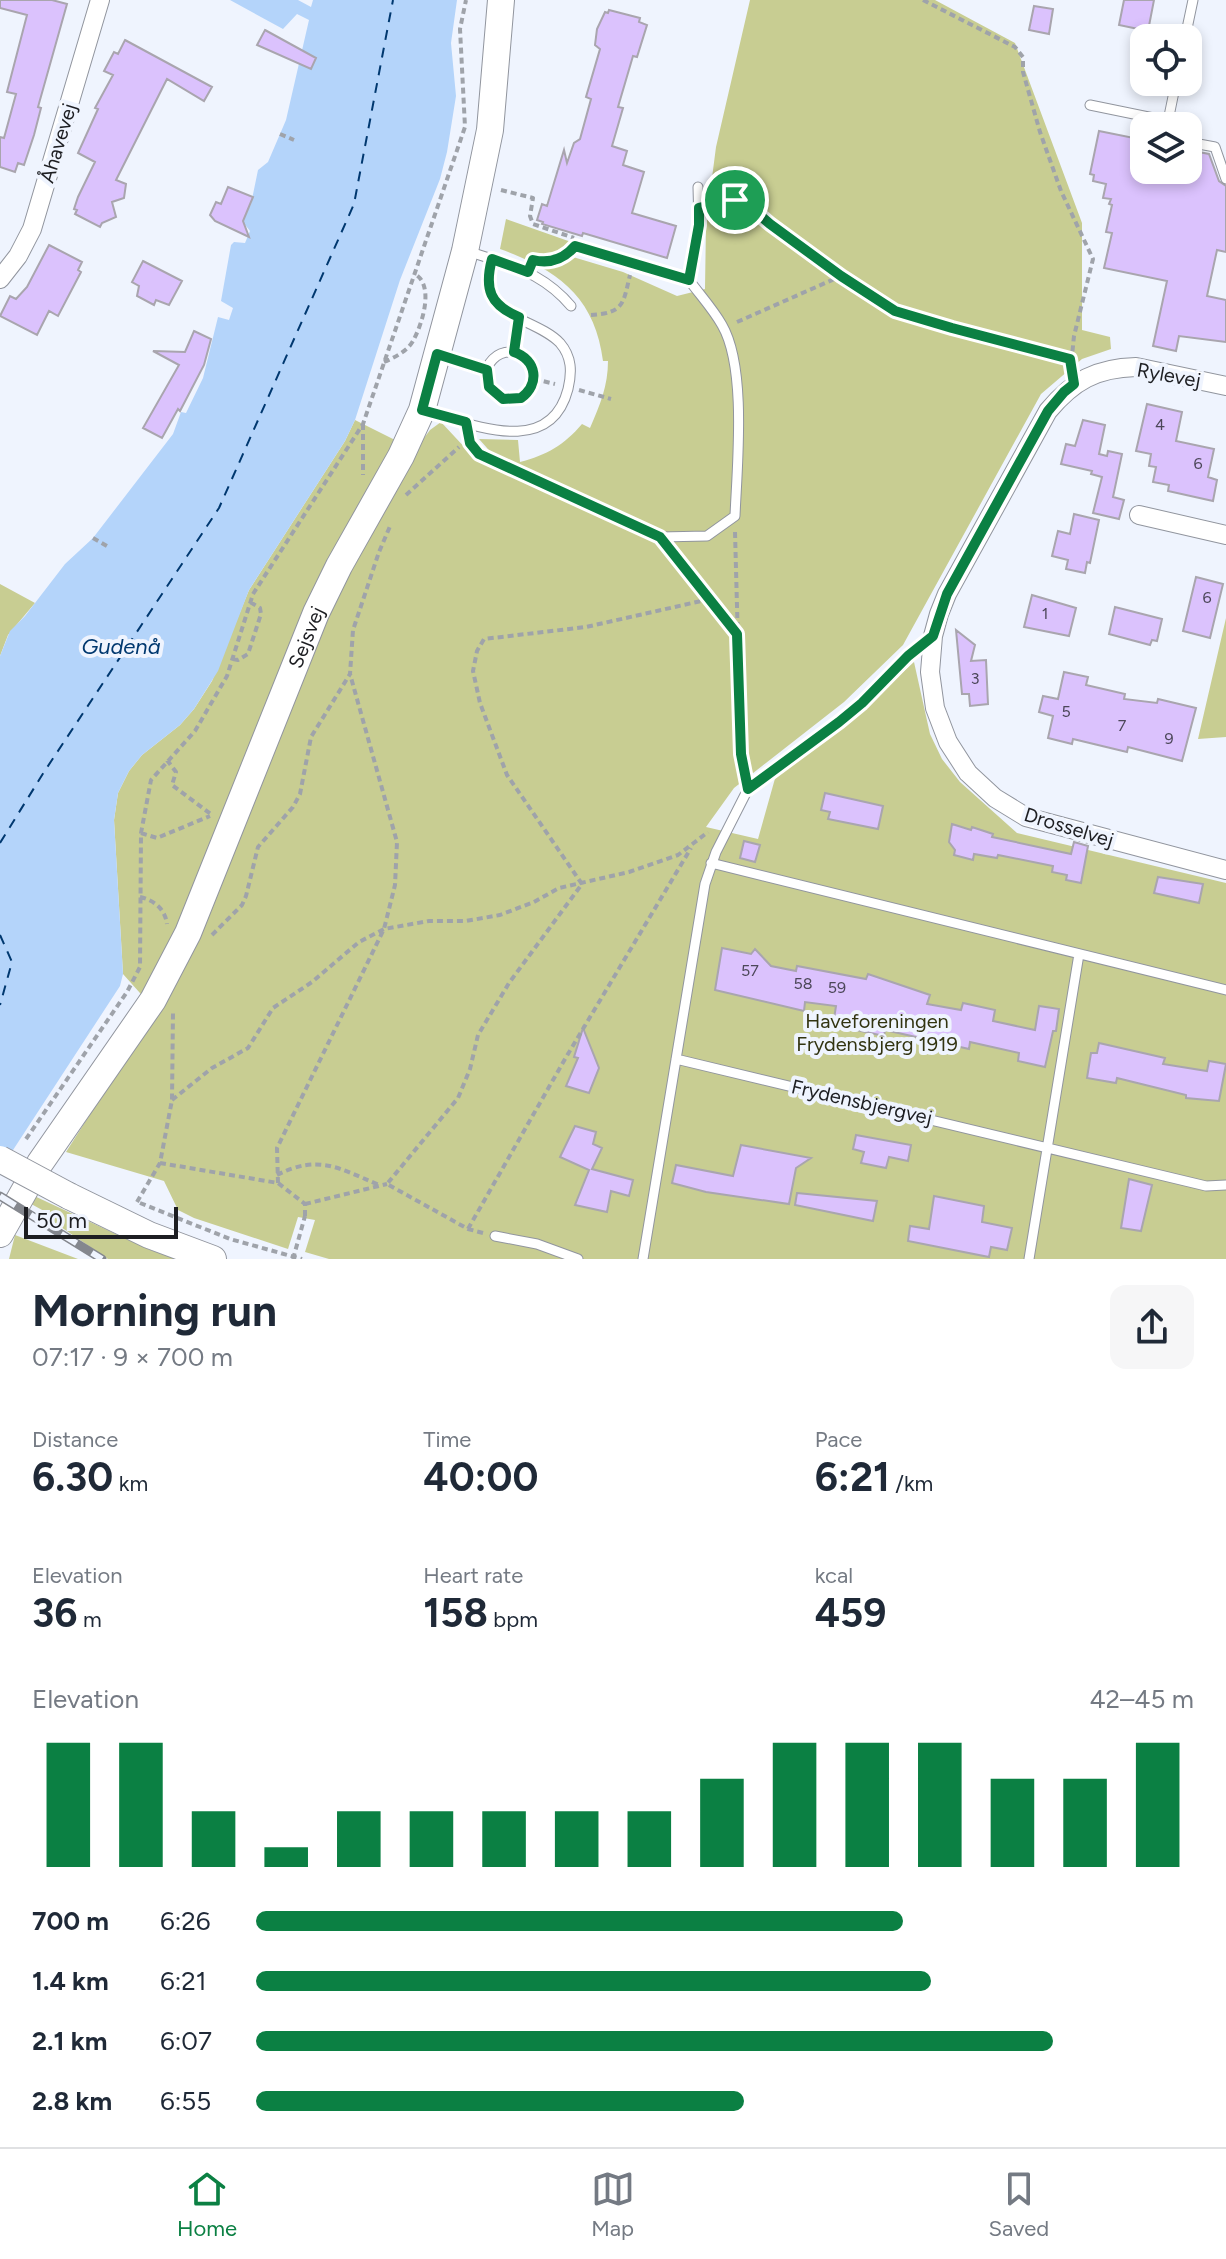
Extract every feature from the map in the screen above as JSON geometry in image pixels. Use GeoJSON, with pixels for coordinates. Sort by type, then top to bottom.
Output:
{"type":"FeatureCollection","features":[{"type":"Feature","properties":{"kind":"street","name":"Åhavevej"},"geometry":{"type":"LineString","coordinates":[[0,279],[18,256],[32,229],[100,0]]}},
{"type":"Feature","properties":{"kind":"street","name":"Sejsvej"},"geometry":{"type":"LineString","coordinates":[[0,1234],[40,1163],[153,1000],[188,933],[221,822],[316,613],[401,456],[422,410],[465,251],[490,130],[501,0]]}},
{"type":"Feature","properties":{"kind":"street","name":"Rylevej"},"geometry":{"type":"LineString","coordinates":[[947,594],[1048,411],[1074,384],[1111,369],[1136,367],[1226,386]]}},
{"type":"Feature","properties":{"kind":"street"},"geometry":{"type":"LineString","coordinates":[[1139,515],[1226,535]]}},
{"type":"Feature","properties":{"kind":"street","name":"Drosselvej"},"geometry":{"type":"LineString","coordinates":[[947,594],[933,636],[930,672],[935,708],[968,773],[995,798],[1026,817],[1226,870]]}},
{"type":"Feature","properties":{"kind":"street"},"geometry":{"type":"LineString","coordinates":[[0,1159],[149,1235],[213,1259]]}},
{"type":"Feature","properties":{"kind":"lane"},"geometry":{"type":"LineString","coordinates":[[1188,24],[1193,0]]}},
{"type":"Feature","properties":{"kind":"lane"},"geometry":{"type":"LineString","coordinates":[[1090,105],[1130,114]]}},
{"type":"Feature","properties":{"kind":"lane"},"geometry":{"type":"LineString","coordinates":[[1202,145],[1215,147],[1226,179]]}},
{"type":"Feature","properties":{"kind":"lane"},"geometry":{"type":"LineString","coordinates":[[689,280],[699,225],[698,187]]}},
{"type":"Feature","properties":{"kind":"lane"},"geometry":{"type":"LineString","coordinates":[[466,422],[470,443],[479,454],[660,537],[707,536],[735,516],[737,393],[731,351],[723,327],[689,280],[582,248]]}},
{"type":"Feature","properties":{"kind":"lane"},"geometry":{"type":"LineString","coordinates":[[465,251],[528,272],[547,282],[571,306]]}},
{"type":"Feature","properties":{"kind":"lane"},"geometry":{"type":"LineString","coordinates":[[422,410],[498,432],[530,431],[544,425],[565,398],[572,366],[567,354],[545,331],[505,311],[489,294],[488,275],[492,259]]}},
{"type":"Feature","properties":{"kind":"lane"},"geometry":{"type":"LineString","coordinates":[[514,352],[519,317]]}},
{"type":"Feature","properties":{"kind":"lane"},"geometry":{"type":"LineString","coordinates":[[514,352],[525,357],[534,373],[530,390],[521,398],[509,400],[493,392],[487,382],[487,370],[498,356],[514,352]]}},
{"type":"Feature","properties":{"kind":"lane"},"geometry":{"type":"LineString","coordinates":[[643,1259],[711,863],[748,789],[862,703],[908,656],[933,636]]}},
{"type":"Feature","properties":{"kind":"lane"},"geometry":{"type":"LineString","coordinates":[[711,863],[1226,990]]}},
{"type":"Feature","properties":{"kind":"lane"},"geometry":{"type":"LineString","coordinates":[[1029,1259],[1079,954]]}},
{"type":"Feature","properties":{"kind":"lane","name":"Frydensbjergvej"},"geometry":{"type":"LineString","coordinates":[[676,1059],[1206,1186],[1226,1185]]}},
{"type":"Feature","properties":{"kind":"lane"},"geometry":{"type":"LineString","coordinates":[[495,1236],[537,1244],[578,1259]]}},
{"type":"Feature","properties":{"kind":"path"},"geometry":{"type":"LineString","coordinates":[[26,1140],[127,992],[140,967],[141,833],[151,780],[195,731],[227,676],[250,602],[363,424],[465,127],[460,29],[466,0]]}},
{"type":"Feature","properties":{"kind":"path"},"geometry":{"type":"LineString","coordinates":[[923,0],[1015,47],[1023,57],[1023,72],[1040,132],[1061,191],[1093,259],[1070,359],[1074,384]]}},
{"type":"Feature","properties":{"kind":"path"},"geometry":{"type":"LineString","coordinates":[[280,134],[294,140]]}},
{"type":"Feature","properties":{"kind":"path"},"geometry":{"type":"LineString","coordinates":[[479,184],[533,198],[530,216],[533,224],[584,240],[582,248],[575,246],[568,254],[554,261],[533,260],[528,272]]}},
{"type":"Feature","properties":{"kind":"path"},"geometry":{"type":"LineString","coordinates":[[699,208],[735,200],[747,204],[841,276],[895,311],[1070,359]]}},
{"type":"Feature","properties":{"kind":"path"},"geometry":{"type":"LineString","coordinates":[[384,362],[399,356],[414,340],[426,300],[426,288],[415,274]]}},
{"type":"Feature","properties":{"kind":"path"},"geometry":{"type":"LineString","coordinates":[[723,327],[841,276]]}},
{"type":"Feature","properties":{"kind":"path"},"geometry":{"type":"LineString","coordinates":[[591,315],[607,314],[618,308],[623,303],[628,282]]}},
{"type":"Feature","properties":{"kind":"path"},"geometry":{"type":"LineString","coordinates":[[437,354],[487,370]]}},
{"type":"Feature","properties":{"kind":"path"},"geometry":{"type":"LineString","coordinates":[[401,500],[469,437]]}},
{"type":"Feature","properties":{"kind":"path"},"geometry":{"type":"LineString","coordinates":[[278,1183],[277,1148],[384,929],[395,885],[397,842],[350,674],[353,630],[395,514]]}},
{"type":"Feature","properties":{"kind":"path"},"geometry":{"type":"LineString","coordinates":[[735,516],[741,754],[748,789]]}},
{"type":"Feature","properties":{"kind":"path"},"geometry":{"type":"LineString","coordinates":[[660,537],[737,634]]}},
{"type":"Feature","properties":{"kind":"path"},"geometry":{"type":"LineString","coordinates":[[93,538],[107,546]]}},
{"type":"Feature","properties":{"kind":"path"},"geometry":{"type":"LineString","coordinates":[[582,884],[507,775],[480,703],[473,671],[477,651],[484,639],[586,627],[710,599]]}},
{"type":"Feature","properties":{"kind":"path"},"geometry":{"type":"LineString","coordinates":[[232,659],[238,660],[248,654],[261,614],[260,608],[250,602]]}},
{"type":"Feature","properties":{"kind":"path"},"geometry":{"type":"LineString","coordinates":[[210,937],[242,905],[258,847],[293,807],[300,794],[311,737],[350,674]]}},
{"type":"Feature","properties":{"kind":"path"},"geometry":{"type":"LineString","coordinates":[[167,760],[176,772],[172,785],[221,822]]}},
{"type":"Feature","properties":{"kind":"path"},"geometry":{"type":"LineString","coordinates":[[172,1100],[212,1068],[248,1048],[273,1008],[312,982],[359,942],[384,929],[429,921],[466,921],[500,915],[559,888],[629,872],[678,855],[736,813]]}},
{"type":"Feature","properties":{"kind":"path"},"geometry":{"type":"LineString","coordinates":[[141,833],[157,838],[221,822]]}},
{"type":"Feature","properties":{"kind":"path"},"geometry":{"type":"LineString","coordinates":[[468,1229],[692,846]]}},
{"type":"Feature","properties":{"kind":"path"},"geometry":{"type":"LineString","coordinates":[[387,1184],[458,1098],[470,1069],[478,1035],[509,983],[582,884]]}},
{"type":"Feature","properties":{"kind":"path"},"geometry":{"type":"LineString","coordinates":[[173,1057],[172,1100],[160,1163],[137,1202],[230,1239],[302,1259]]}},
{"type":"Feature","properties":{"kind":"path"},"geometry":{"type":"LineString","coordinates":[[160,1163],[278,1183],[305,1204]]}},
{"type":"Feature","properties":{"kind":"path"},"geometry":{"type":"LineString","coordinates":[[277,1175],[298,1164],[320,1166],[329,1163],[379,1185]]}},
{"type":"Feature","properties":{"kind":"path"},"geometry":{"type":"LineString","coordinates":[[305,1204],[387,1184],[468,1229],[495,1236]]}},
{"type":"Feature","properties":{"kind":"path"},"geometry":{"type":"LineString","coordinates":[[293,1259],[305,1216],[305,1204]]}},
{"type":"Feature","properties":{"kind":"green space","name":"Haveforeningen Frydensbjerg 1919"},"geometry":{"type":"Polygon","coordinates":[[[750,0],[935,0],[1015,43],[1082,223],[1082,330],[1110,337],[1111,349],[1082,359],[1041,394],[903,645],[844,702],[734,788],[706,827],[758,839],[776,775],[853,717],[914,662],[930,734],[942,759],[960,782],[1017,833],[1226,883],[1226,1259],[329,1259],[305,1252],[315,1220],[298,1217],[288,1249],[178,1210],[164,1181],[66,1152],[156,1011],[123,974],[114,820],[118,793],[129,771],[142,755],[180,725],[194,709],[212,681],[249,590],[345,441],[355,420],[415,450],[430,430],[441,422],[468,451],[495,457],[479,439],[518,440],[520,462],[554,448],[582,424],[590,428],[608,370],[608,361],[603,361],[592,319],[570,289],[556,277],[500,249],[506,219],[574,243],[573,257],[623,272],[677,296],[705,289],[706,224],[716,147],[750,0]]]}},
{"type":"Feature","properties":{"kind":"green space"},"geometry":{"type":"Polygon","coordinates":[[[0,584],[35,603],[8,635],[0,656],[0,584]]]}},
{"type":"Feature","properties":{"kind":"green space"},"geometry":{"type":"Polygon","coordinates":[[[1226,618],[1226,737],[1198,739],[1226,618]]]}},
{"type":"Feature","properties":{"kind":"green space"},"geometry":{"type":"Polygon","coordinates":[[[30,1194],[176,1259],[108,1259],[52,1221],[53,1216],[24,1200],[30,1194]]]}},
{"type":"Feature","properties":{"kind":"green space"},"geometry":{"type":"Polygon","coordinates":[[[15,1235],[78,1259],[9,1259],[15,1235]]]}},
{"type":"Feature","properties":{"kind":"water","name":"Gudenå"},"geometry":{"type":"Polygon","coordinates":[[[230,0],[298,0],[311,7],[313,0],[457,0],[451,43],[456,96],[447,152],[440,179],[400,280],[355,420],[345,441],[249,590],[218,671],[194,709],[180,725],[142,755],[129,771],[118,793],[114,820],[123,974],[120,986],[0,1170],[0,656],[10,631],[65,564],[93,538],[173,434],[181,412],[186,413],[203,378],[218,317],[229,320],[233,308],[221,301],[231,245],[234,242],[245,243],[250,231],[242,221],[251,204],[258,170],[268,162],[286,120],[309,20],[297,14],[283,29],[230,0]]]}},
{"type":"Feature","properties":{"kind":"building"},"geometry":{"type":"Polygon","coordinates":[[[0,0],[52,0],[67,4],[38,107],[41,108],[34,135],[24,165],[18,163],[15,172],[0,167],[0,137],[4,138],[16,94],[7,92],[27,15],[0,8],[0,0]]]}},
{"type":"Feature","properties":{"kind":"building"},"geometry":{"type":"Polygon","coordinates":[[[1124,0],[1154,0],[1149,24],[1130,24],[1130,27],[1119,25],[1124,0]]]}},
{"type":"Feature","properties":{"kind":"building"},"geometry":{"type":"Polygon","coordinates":[[[1034,6],[1053,9],[1049,34],[1029,30],[1034,6]]]}},
{"type":"Feature","properties":{"kind":"building"},"geometry":{"type":"Polygon","coordinates":[[[609,10],[640,18],[639,22],[647,25],[637,57],[633,56],[618,107],[623,108],[612,146],[627,151],[623,165],[644,172],[632,213],[676,226],[667,258],[583,233],[582,236],[537,220],[542,204],[547,206],[564,150],[567,163],[574,143],[580,139],[591,99],[586,97],[600,49],[595,45],[597,29],[609,10]]]}},
{"type":"Feature","properties":{"kind":"building"},"geometry":{"type":"Polygon","coordinates":[[[265,30],[316,58],[311,69],[257,45],[265,30]]]}},
{"type":"Feature","properties":{"kind":"building"},"geometry":{"type":"Polygon","coordinates":[[[125,40],[212,87],[204,101],[167,79],[116,180],[126,184],[124,198],[112,202],[116,217],[100,227],[75,214],[78,197],[95,162],[78,153],[98,109],[95,108],[113,75],[104,71],[125,40]]]}},
{"type":"Feature","properties":{"kind":"building"},"geometry":{"type":"Polygon","coordinates":[[[1099,131],[1130,137],[1130,184],[1202,184],[1202,153],[1209,154],[1219,181],[1226,186],[1226,252],[1217,250],[1207,296],[1226,300],[1226,342],[1179,336],[1176,351],[1153,346],[1167,281],[1104,268],[1112,233],[1106,232],[1112,205],[1109,204],[1111,199],[1103,198],[1106,184],[1093,181],[1094,175],[1090,174],[1099,131]]]}},
{"type":"Feature","properties":{"kind":"building"},"geometry":{"type":"Polygon","coordinates":[[[228,187],[253,197],[243,221],[249,237],[215,221],[210,215],[216,202],[221,204],[228,187]]]}},
{"type":"Feature","properties":{"kind":"building"},"geometry":{"type":"Polygon","coordinates":[[[49,245],[82,262],[78,270],[81,272],[58,316],[49,311],[37,335],[0,316],[10,296],[16,299],[27,287],[49,245]]]}},
{"type":"Feature","properties":{"kind":"building"},"geometry":{"type":"Polygon","coordinates":[[[143,261],[182,281],[169,305],[156,300],[154,305],[137,296],[139,286],[132,282],[143,261]]]}},
{"type":"Feature","properties":{"kind":"building"},"geometry":{"type":"Polygon","coordinates":[[[194,331],[211,339],[204,365],[162,438],[143,428],[179,365],[153,351],[185,352],[194,331]]]}},
{"type":"Feature","properties":{"kind":"building"},"geometry":{"type":"Polygon","coordinates":[[[1147,404],[1182,412],[1176,441],[1214,449],[1208,477],[1217,480],[1213,501],[1168,491],[1169,485],[1153,482],[1156,467],[1149,466],[1151,454],[1136,451],[1147,404]]]}},
{"type":"Feature","properties":{"kind":"building"},"geometry":{"type":"Polygon","coordinates":[[[1083,420],[1105,425],[1099,454],[1107,456],[1108,451],[1122,454],[1113,497],[1124,500],[1119,519],[1093,513],[1102,477],[1091,474],[1092,471],[1061,464],[1066,444],[1075,446],[1083,420]]]}},
{"type":"Feature","properties":{"kind":"building"},"geometry":{"type":"Polygon","coordinates":[[[1074,514],[1099,520],[1085,573],[1066,569],[1068,560],[1052,556],[1058,531],[1070,534],[1074,514]]]}},
{"type":"Feature","properties":{"kind":"building"},"geometry":{"type":"Polygon","coordinates":[[[1196,577],[1223,584],[1210,638],[1183,631],[1196,577]]]}},
{"type":"Feature","properties":{"kind":"building"},"geometry":{"type":"Polygon","coordinates":[[[1032,595],[1076,608],[1069,636],[1024,627],[1032,595]]]}},
{"type":"Feature","properties":{"kind":"building"},"geometry":{"type":"Polygon","coordinates":[[[1115,607],[1162,619],[1157,641],[1152,640],[1150,645],[1109,634],[1115,607]]]}},
{"type":"Feature","properties":{"kind":"building"},"geometry":{"type":"Polygon","coordinates":[[[956,630],[975,645],[971,661],[986,660],[988,704],[970,706],[969,694],[962,694],[956,630]]]}},
{"type":"Feature","properties":{"kind":"building"},"geometry":{"type":"Polygon","coordinates":[[[1064,672],[1088,677],[1086,685],[1125,694],[1124,699],[1157,703],[1158,699],[1196,708],[1182,761],[1128,747],[1127,752],[1073,739],[1072,744],[1048,738],[1053,716],[1039,712],[1043,696],[1058,699],[1064,672]]]}},
{"type":"Feature","properties":{"kind":"building"},"geometry":{"type":"Polygon","coordinates":[[[825,793],[883,806],[878,829],[828,819],[830,812],[821,810],[825,793]]]}},
{"type":"Feature","properties":{"kind":"building"},"geometry":{"type":"Polygon","coordinates":[[[952,824],[971,830],[972,827],[993,834],[992,837],[1071,854],[1074,842],[1088,846],[1081,883],[1066,880],[1067,875],[1052,872],[1053,866],[998,855],[997,858],[974,854],[973,860],[954,855],[955,850],[949,842],[952,824]]]}},
{"type":"Feature","properties":{"kind":"building"},"geometry":{"type":"Polygon","coordinates":[[[744,841],[760,845],[755,862],[740,858],[744,841]]]}},
{"type":"Feature","properties":{"kind":"building"},"geometry":{"type":"Polygon","coordinates":[[[1158,877],[1203,884],[1199,903],[1154,893],[1158,877]]]}},
{"type":"Feature","properties":{"kind":"building"},"geometry":{"type":"Polygon","coordinates":[[[722,948],[751,954],[755,949],[771,966],[796,971],[797,966],[866,979],[868,974],[930,995],[927,1004],[961,1010],[963,1003],[995,1010],[993,1021],[1035,1030],[1039,1006],[1059,1009],[1045,1067],[1018,1061],[1019,1053],[970,1042],[969,1049],[885,1030],[884,1036],[833,1025],[836,1006],[805,1002],[804,1011],[715,990],[722,948]]]}},
{"type":"Feature","properties":{"kind":"building"},"geometry":{"type":"Polygon","coordinates":[[[583,1028],[599,1068],[589,1093],[566,1086],[578,1058],[574,1057],[583,1028]]]}},
{"type":"Feature","properties":{"kind":"building"},"geometry":{"type":"Polygon","coordinates":[[[1099,1043],[1165,1058],[1163,1064],[1207,1071],[1209,1061],[1226,1064],[1219,1101],[1186,1098],[1186,1095],[1117,1078],[1116,1083],[1087,1078],[1091,1053],[1097,1053],[1099,1043]]]}},
{"type":"Feature","properties":{"kind":"building"},"geometry":{"type":"Polygon","coordinates":[[[575,1126],[596,1132],[593,1144],[602,1148],[592,1169],[633,1180],[629,1196],[611,1191],[607,1212],[575,1205],[589,1170],[560,1157],[575,1126]]]}},
{"type":"Feature","properties":{"kind":"building"},"geometry":{"type":"Polygon","coordinates":[[[856,1135],[911,1145],[908,1161],[889,1157],[886,1168],[861,1163],[864,1152],[853,1149],[856,1135]]]}},
{"type":"Feature","properties":{"kind":"building"},"geometry":{"type":"Polygon","coordinates":[[[741,1145],[811,1158],[796,1168],[789,1204],[706,1192],[672,1183],[676,1165],[733,1176],[741,1145]]]}},
{"type":"Feature","properties":{"kind":"building"},"geometry":{"type":"Polygon","coordinates":[[[1129,1179],[1152,1185],[1141,1231],[1121,1228],[1129,1179]]]}},
{"type":"Feature","properties":{"kind":"building"},"geometry":{"type":"Polygon","coordinates":[[[797,1193],[877,1201],[873,1221],[795,1205],[797,1193]]]}},
{"type":"Feature","properties":{"kind":"building"},"geometry":{"type":"Polygon","coordinates":[[[934,1196],[984,1206],[982,1222],[1012,1228],[1007,1250],[991,1247],[989,1257],[908,1241],[910,1226],[929,1229],[934,1196]]]}},
{"type":"Feature","properties":{"kind":"ferry route"},"geometry":{"type":"LineString","coordinates":[[0,843],[219,508],[354,204],[393,0]]}},
{"type":"Feature","properties":{"kind":"ferry route"},"geometry":{"type":"LineString","coordinates":[[0,935],[12,962],[0,1005]]}},
{"type":"Feature","properties":{"kind":"railway"},"geometry":{"type":"LineString","coordinates":[[0,1196],[102,1259]]}},
{"type":"Feature","properties":{"kind":"route"},"geometry":{"type":"LineString","coordinates":[[735,200],[747,204],[841,276],[895,311],[1070,359],[1074,384],[1048,411],[947,594],[933,636],[908,656],[862,703],[816,741],[748,789],[741,754],[737,634],[660,537],[479,454],[470,443],[466,422],[422,410],[437,354],[487,370],[489,387],[503,399],[521,398],[533,385],[534,373],[530,362],[514,352],[519,317],[505,311],[489,294],[488,275],[492,259],[528,272],[533,260],[554,261],[568,254],[575,246],[689,280],[699,208],[735,200]]}}]}
